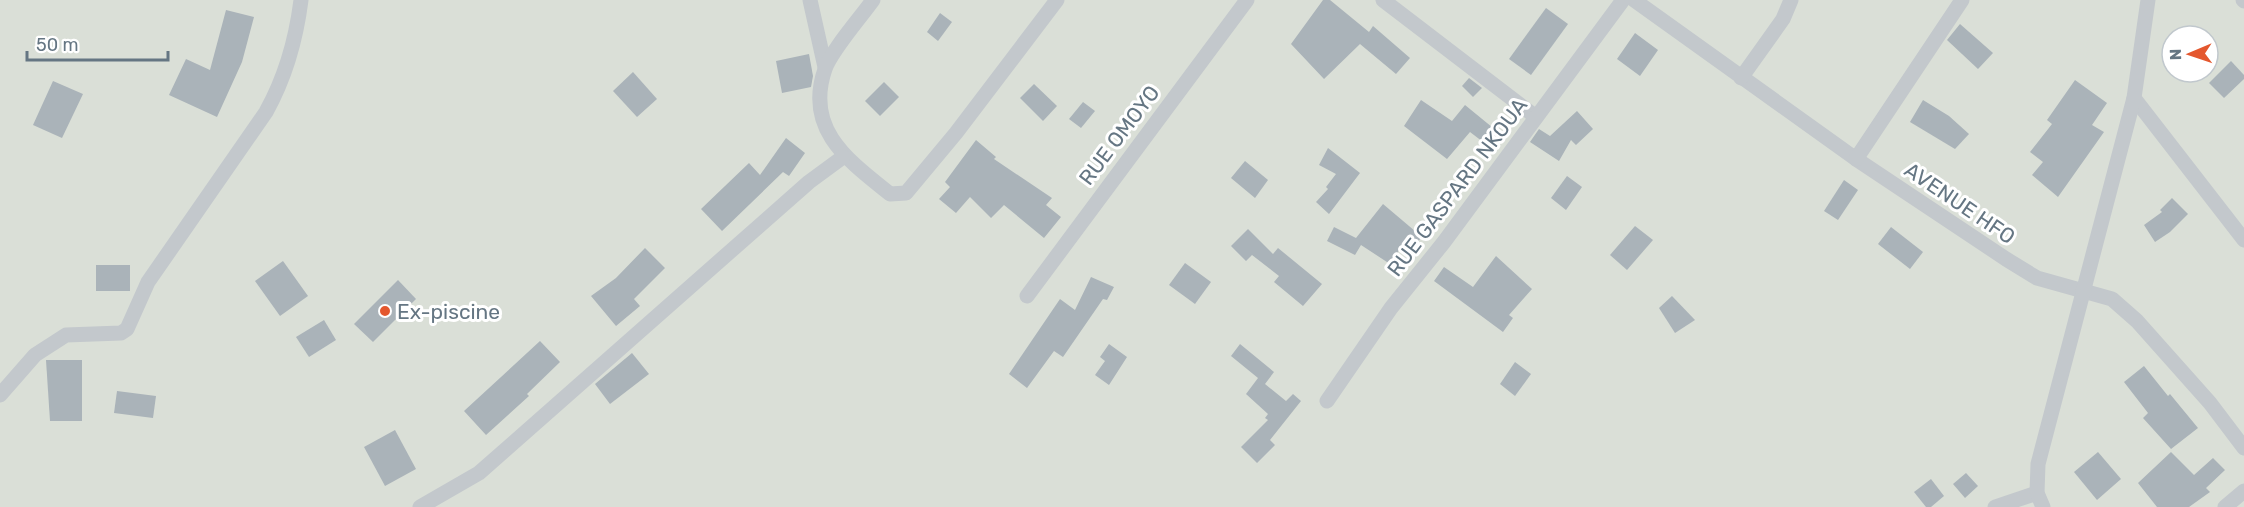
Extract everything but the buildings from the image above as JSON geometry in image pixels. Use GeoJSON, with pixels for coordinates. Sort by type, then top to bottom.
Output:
{"type":"FeatureCollection","features":[{"type":"Feature","properties":{"kind":"street"},"geometry":{"type":"LineString","coordinates":[[0,395],[35,355],[66,335],[121,333],[127,329],[147,282],[266,112],[289,62],[301,0]]}},
{"type":"Feature","properties":{"kind":"street"},"geometry":{"type":"LineString","coordinates":[[810,0],[825,67],[820,92],[826,130],[843,157],[890,194],[906,194],[1057,0]]}},
{"type":"Feature","properties":{"kind":"street"},"geometry":{"type":"LineString","coordinates":[[825,67],[873,0]]}},
{"type":"Feature","properties":{"kind":"street","name":"RUE OMOYO"},"geometry":{"type":"LineString","coordinates":[[1028,296],[1247,0]]}},
{"type":"Feature","properties":{"kind":"street"},"geometry":{"type":"LineString","coordinates":[[1383,0],[1536,117]]}},
{"type":"Feature","properties":{"kind":"street","name":"RUE GASPARD NKOUA"},"geometry":{"type":"LineString","coordinates":[[1327,401],[1391,308],[1444,242],[1623,0]]}},
{"type":"Feature","properties":{"kind":"street","name":"AVENUE HFO"},"geometry":{"type":"LineString","coordinates":[[1634,0],[1856,159],[2037,278],[2062,287],[2085,290],[2112,299],[2137,321],[2211,403],[2244,448]]}},
{"type":"Feature","properties":{"kind":"street"},"geometry":{"type":"LineString","coordinates":[[1741,78],[1783,19],[1791,0]]}},
{"type":"Feature","properties":{"kind":"street"},"geometry":{"type":"LineString","coordinates":[[1856,159],[1962,0]]}},
{"type":"Feature","properties":{"kind":"street"},"geometry":{"type":"LineString","coordinates":[[1995,507],[2040,500],[2038,464],[2134,99],[2148,0]]}},
{"type":"Feature","properties":{"kind":"street"},"geometry":{"type":"LineString","coordinates":[[2134,99],[2244,240]]}},
{"type":"Feature","properties":{"kind":"street"},"geometry":{"type":"LineString","coordinates":[[420,507],[479,473],[809,182],[843,157]]}},
{"type":"Feature","properties":{"kind":"street"},"geometry":{"type":"LineString","coordinates":[[2225,507],[2244,491]]}},
{"type":"Feature","properties":{"kind":"shaded area"},"geometry":{"type":"Polygon","coordinates":[[[0,0],[2244,0],[2244,507],[0,507],[0,0]]]}},
{"type":"Feature","properties":{"kind":"place","name":"Ex-piscine"},"geometry":{"type":"Point","coordinates":[385,311]}}]}
